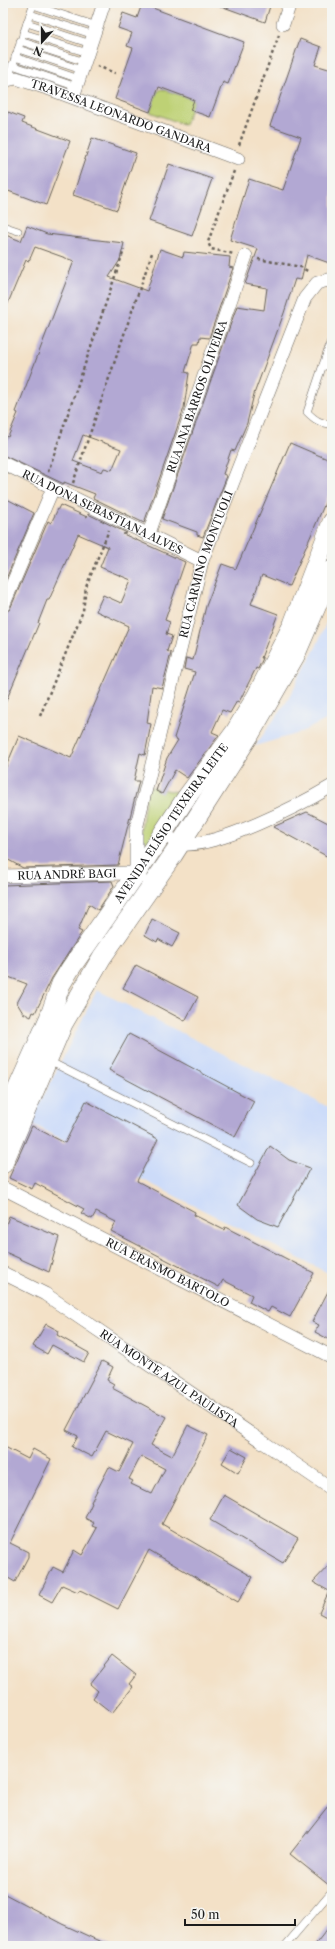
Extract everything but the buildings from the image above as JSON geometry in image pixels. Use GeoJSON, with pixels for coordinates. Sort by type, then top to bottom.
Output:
{"type":"FeatureCollection","features":[{"type":"Feature","properties":{"kind":"main road","name":"AVENIDA ELÍSIO TEIXEIRA LEITE"},"geometry":{"type":"LineString","coordinates":[[3,1121],[49,1018],[61,984],[110,908],[136,874],[186,798],[242,734],[259,691],[293,624],[332,522]]}},
{"type":"Feature","properties":{"kind":"main road","name":"AVENIDA ELÍSIO TEIXEIRA LEITE"},"geometry":{"type":"LineString","coordinates":[[3,1164],[63,1024],[102,957],[180,844],[242,734],[295,656],[332,570]]}},
{"type":"Feature","properties":{"kind":"street"},"geometry":{"type":"LineString","coordinates":[[85,61],[104,3]]}},
{"type":"Feature","properties":{"kind":"street"},"geometry":{"type":"LineString","coordinates":[[283,24],[290,3]]}},
{"type":"Feature","properties":{"kind":"street","name":"TRAVESSA LEONARDO GANDARA"},"geometry":{"type":"LineString","coordinates":[[5,80],[21,79],[85,61],[236,158]]}},
{"type":"Feature","properties":{"kind":"street","name":"RUA ANA BARROS OLIVEIRA"},"geometry":{"type":"LineString","coordinates":[[148,536],[246,256]]}},
{"type":"Feature","properties":{"kind":"street","name":"RUA CARMINO MONTUOLI"},"geometry":{"type":"LineString","coordinates":[[136,874],[136,829],[202,561],[299,312],[310,290],[326,280]]}},
{"type":"Feature","properties":{"kind":"street","name":"RUA DONA SEBASTIANA ALVES"},"geometry":{"type":"LineString","coordinates":[[3,463],[148,536],[202,561]]}},
{"type":"Feature","properties":{"kind":"street"},"geometry":{"type":"LineString","coordinates":[[3,606],[49,486]]}},
{"type":"Feature","properties":{"kind":"street"},"geometry":{"type":"LineString","coordinates":[[163,833],[180,844],[201,842],[242,830],[313,797],[332,786]]}},
{"type":"Feature","properties":{"kind":"street"},"geometry":{"type":"LineString","coordinates":[[136,874],[152,884]]}},
{"type":"Feature","properties":{"kind":"street","name":"RUA ANDRÉ BAGI"},"geometry":{"type":"LineString","coordinates":[[3,876],[136,874]]}},
{"type":"Feature","properties":{"kind":"street","name":"RUA ERASMO BARTOLO"},"geometry":{"type":"LineString","coordinates":[[3,1188],[332,1357]]}},
{"type":"Feature","properties":{"kind":"street","name":"RUA MONTE AZUL PAULISTA"},"geometry":{"type":"LineString","coordinates":[[3,1273],[45,1294],[332,1489]]}},
{"type":"Feature","properties":{"kind":"lane"},"geometry":{"type":"LineString","coordinates":[[5,80],[18,50],[30,14],[85,61]]}},
{"type":"Feature","properties":{"kind":"lane"},"geometry":{"type":"LineString","coordinates":[[27,23],[85,61]]}},
{"type":"Feature","properties":{"kind":"lane"},"geometry":{"type":"LineString","coordinates":[[23,33],[85,61]]}},
{"type":"Feature","properties":{"kind":"lane"},"geometry":{"type":"LineString","coordinates":[[20,41],[85,61]]}},
{"type":"Feature","properties":{"kind":"lane"},"geometry":{"type":"LineString","coordinates":[[18,50],[85,61]]}},
{"type":"Feature","properties":{"kind":"lane"},"geometry":{"type":"LineString","coordinates":[[15,57],[85,61]]}},
{"type":"Feature","properties":{"kind":"lane"},"geometry":{"type":"LineString","coordinates":[[12,65],[85,61]]}},
{"type":"Feature","properties":{"kind":"lane"},"geometry":{"type":"LineString","coordinates":[[3,226],[18,231]]}},
{"type":"Feature","properties":{"kind":"lane"},"geometry":{"type":"LineString","coordinates":[[332,338],[307,412],[314,419],[324,424],[332,424]]}},
{"type":"Feature","properties":{"kind":"lane"},"geometry":{"type":"LineString","coordinates":[[323,365],[332,368]]}},
{"type":"Feature","properties":{"kind":"lane"},"geometry":{"type":"LineString","coordinates":[[47,1060],[251,1162]]}},
{"type":"Feature","properties":{"kind":"lane"},"geometry":{"type":"LineString","coordinates":[[285,1946],[332,1891]]}},
{"type":"Feature","properties":{"kind":"path"},"geometry":{"type":"LineString","coordinates":[[283,24],[208,242],[211,249],[301,267],[326,280]]}},
{"type":"Feature","properties":{"kind":"path"},"geometry":{"type":"LineString","coordinates":[[85,61],[115,73]]}},
{"type":"Feature","properties":{"kind":"path"},"geometry":{"type":"LineString","coordinates":[[49,486],[124,250]]}},
{"type":"Feature","properties":{"kind":"path"},"geometry":{"type":"LineString","coordinates":[[68,496],[152,253]]}},
{"type":"Feature","properties":{"kind":"path"},"geometry":{"type":"LineString","coordinates":[[40,716],[83,611],[86,587],[114,518]]}},
{"type":"Feature","properties":{"kind":"shaded area"},"geometry":{"type":"Polygon","coordinates":[[[332,609],[332,717],[299,733],[255,746],[286,703],[316,647],[332,609]]]}},
{"type":"Feature","properties":{"kind":"shaded area"},"geometry":{"type":"Polygon","coordinates":[[[97,990],[332,1109],[332,1275],[30,1123],[97,990]]]}},
{"type":"Feature","properties":{"kind":"green space"},"geometry":{"type":"Polygon","coordinates":[[[162,89],[194,100],[185,125],[150,112],[157,92],[162,89]]]}},
{"type":"Feature","properties":{"kind":"green space"},"geometry":{"type":"Polygon","coordinates":[[[147,786],[190,795],[135,877],[147,786]]]}}]}
